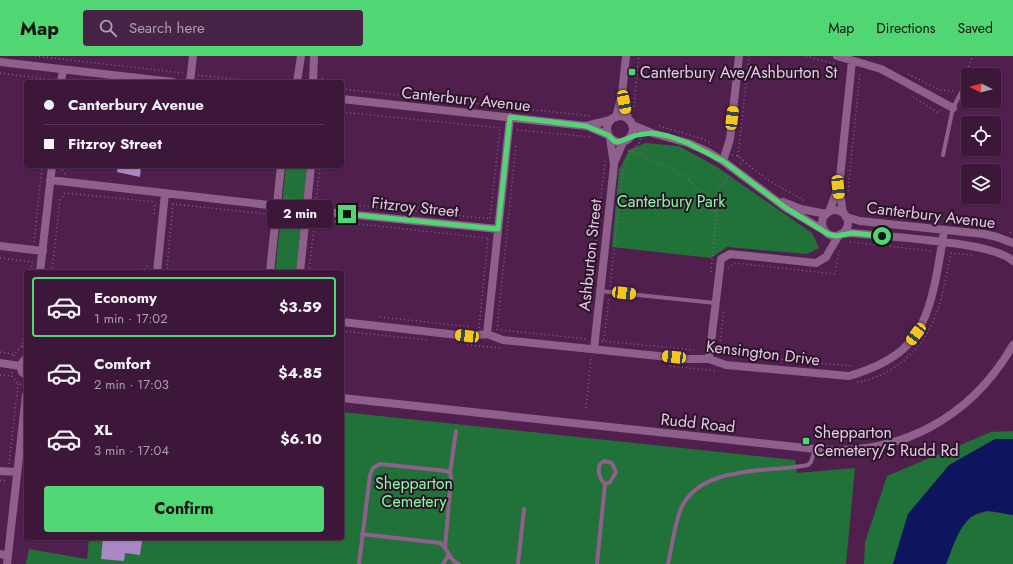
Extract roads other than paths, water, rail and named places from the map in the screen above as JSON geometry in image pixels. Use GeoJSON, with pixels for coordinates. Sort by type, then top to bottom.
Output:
{"type":"FeatureCollection","features":[{"type":"Feature","properties":{"kind":"street"},"geometry":{"type":"LineString","coordinates":[[190,78],[192,56]]}},
{"type":"Feature","properties":{"kind":"street"},"geometry":{"type":"LineString","coordinates":[[297,80],[301,56]]}},
{"type":"Feature","properties":{"kind":"street"},"geometry":{"type":"LineString","coordinates":[[312,80],[314,56]]}},
{"type":"Feature","properties":{"kind":"street"},"geometry":{"type":"LineString","coordinates":[[626,56],[622,94],[613,118],[607,126],[609,137],[614,141],[626,140],[652,133]]}},
{"type":"Feature","properties":{"kind":"street"},"geometry":{"type":"LineString","coordinates":[[723,161],[730,139],[739,56]]}},
{"type":"Feature","properties":{"kind":"street"},"geometry":{"type":"LineString","coordinates":[[837,56],[852,65],[881,69],[953,108]]}},
{"type":"Feature","properties":{"kind":"street"},"geometry":{"type":"LineString","coordinates":[[0,62],[155,80]]}},
{"type":"Feature","properties":{"kind":"street"},"geometry":{"type":"LineString","coordinates":[[828,252],[826,233],[822,223],[828,213],[838,187],[852,65]]}},
{"type":"Feature","properties":{"kind":"street"},"geometry":{"type":"LineString","coordinates":[[61,80],[63,70]]}},
{"type":"Feature","properties":{"kind":"street"},"geometry":{"type":"LineString","coordinates":[[622,94],[633,130],[626,140]]}},
{"type":"Feature","properties":{"kind":"street","name":"Canterbury Avenue"},"geometry":{"type":"LineString","coordinates":[[344,99],[586,126],[609,137]]}},
{"type":"Feature","properties":{"kind":"street"},"geometry":{"type":"LineString","coordinates":[[613,118],[620,116],[652,133],[688,143],[723,161],[796,215],[826,233],[840,235]]}},
{"type":"Feature","properties":{"kind":"street"},"geometry":{"type":"LineString","coordinates":[[484,330],[513,129],[510,117]]}},
{"type":"Feature","properties":{"kind":"street","name":"Canterbury Avenue"},"geometry":{"type":"LineString","coordinates":[[586,126],[613,118]]}},
{"type":"Feature","properties":{"kind":"street","name":"Ashburton Street"},"geometry":{"type":"LineString","coordinates":[[609,137],[614,165]]}},
{"type":"Feature","properties":{"kind":"street","name":"Ashburton Street"},"geometry":{"type":"LineString","coordinates":[[594,349],[614,165],[619,150],[626,140]]}},
{"type":"Feature","properties":{"kind":"street"},"geometry":{"type":"LineString","coordinates":[[40,270],[52,168]]}},
{"type":"Feature","properties":{"kind":"street"},"geometry":{"type":"LineString","coordinates":[[270,270],[281,168]]}},
{"type":"Feature","properties":{"kind":"street"},"geometry":{"type":"LineString","coordinates":[[300,270],[311,168]]}},
{"type":"Feature","properties":{"kind":"street"},"geometry":{"type":"LineString","coordinates":[[50,180],[165,193],[278,202]]}},
{"type":"Feature","properties":{"kind":"street"},"geometry":{"type":"LineString","coordinates":[[709,356],[719,265],[724,256],[730,254],[816,263],[826,258],[828,252],[847,226],[838,187]]}},
{"type":"Feature","properties":{"kind":"street"},"geometry":{"type":"LineString","coordinates":[[157,270],[165,193]]}},
{"type":"Feature","properties":{"kind":"street"},"geometry":{"type":"LineString","coordinates":[[773,197],[801,209],[828,213],[836,211],[844,215]]}},
{"type":"Feature","properties":{"kind":"street","name":"Fitzroy Street"},"geometry":{"type":"LineString","coordinates":[[306,214],[498,229]]}},
{"type":"Feature","properties":{"kind":"street","name":"Canterbury Avenue"},"geometry":{"type":"LineString","coordinates":[[844,215],[860,221],[984,234],[1013,243]]}},
{"type":"Feature","properties":{"kind":"street","name":"Kensington Drive"},"geometry":{"type":"LineString","coordinates":[[344,322],[467,336],[484,330],[503,340],[688,359],[709,356],[726,365],[849,376],[867,371],[900,353],[921,327],[929,310],[943,243],[944,230]]}},
{"type":"Feature","properties":{"kind":"street","name":"Canterbury Avenue"},"geometry":{"type":"LineString","coordinates":[[840,235],[852,233],[975,246],[1004,254],[1013,261]]}},
{"type":"Feature","properties":{"kind":"street"},"geometry":{"type":"LineString","coordinates":[[0,246],[43,251]]}},
{"type":"Feature","properties":{"kind":"street","name":"Rudd Road"},"geometry":{"type":"LineString","coordinates":[[344,398],[815,449],[848,451],[877,447],[908,438],[945,419],[976,394],[1003,362],[1013,345]]}},
{"type":"Feature","properties":{"kind":"street"},"geometry":{"type":"LineString","coordinates":[[0,363],[17,365],[24,360]]}},
{"type":"Feature","properties":{"kind":"street"},"geometry":{"type":"LineString","coordinates":[[17,365],[24,374]]}},
{"type":"Feature","properties":{"kind":"street"},"geometry":{"type":"LineString","coordinates":[[5,558],[24,412]]}},
{"type":"Feature","properties":{"kind":"street"},"geometry":{"type":"LineString","coordinates":[[0,471],[17,472]]}},
{"type":"Feature","properties":{"kind":"lane"},"geometry":{"type":"LineString","coordinates":[[943,155],[953,108],[961,90]]}},
{"type":"Feature","properties":{"kind":"lane"},"geometry":{"type":"LineString","coordinates":[[600,291],[716,303]]}},
{"type":"Feature","properties":{"kind":"lane"},"geometry":{"type":"LineString","coordinates":[[445,548],[451,478],[450,474],[456,431]]}},
{"type":"Feature","properties":{"kind":"lane"},"geometry":{"type":"LineString","coordinates":[[668,564],[680,510],[685,501],[695,490],[710,480],[729,474],[808,465],[811,462],[815,449]]}},
{"type":"Feature","properties":{"kind":"lane"},"geometry":{"type":"LineString","coordinates":[[597,564],[605,484],[601,480],[598,469],[600,464],[604,461],[612,463],[616,472],[610,482],[605,484]]}},
{"type":"Feature","properties":{"kind":"lane"},"geometry":{"type":"LineString","coordinates":[[359,564],[370,475],[376,465],[388,464],[446,471],[450,474]]}},
{"type":"Feature","properties":{"kind":"lane"},"geometry":{"type":"LineString","coordinates":[[518,564],[524,509]]}},
{"type":"Feature","properties":{"kind":"lane"},"geometry":{"type":"LineString","coordinates":[[362,534],[440,543],[445,548],[448,556],[460,564]]}},
{"type":"Feature","properties":{"kind":"lane"},"geometry":{"type":"LineString","coordinates":[[443,564],[448,556]]}},
{"type":"Feature","properties":{"kind":"place","name":"Canterbury Ave/Ashburton St"},"geometry":{"type":"Point","coordinates":[632,72]}},
{"type":"Feature","properties":{"kind":"place","name":"Shepparton Cemetery/5 Rudd Rd"},"geometry":{"type":"Point","coordinates":[806,441]}},
{"type":"Feature","properties":{"kind":"park label","name":"Canterbury Park"},"geometry":{"type":"Point","coordinates":[671,201]}},
{"type":"Feature","properties":{"kind":"park label","name":"Shepparton Cemetery"},"geometry":{"type":"Point","coordinates":[414,492]}}]}
